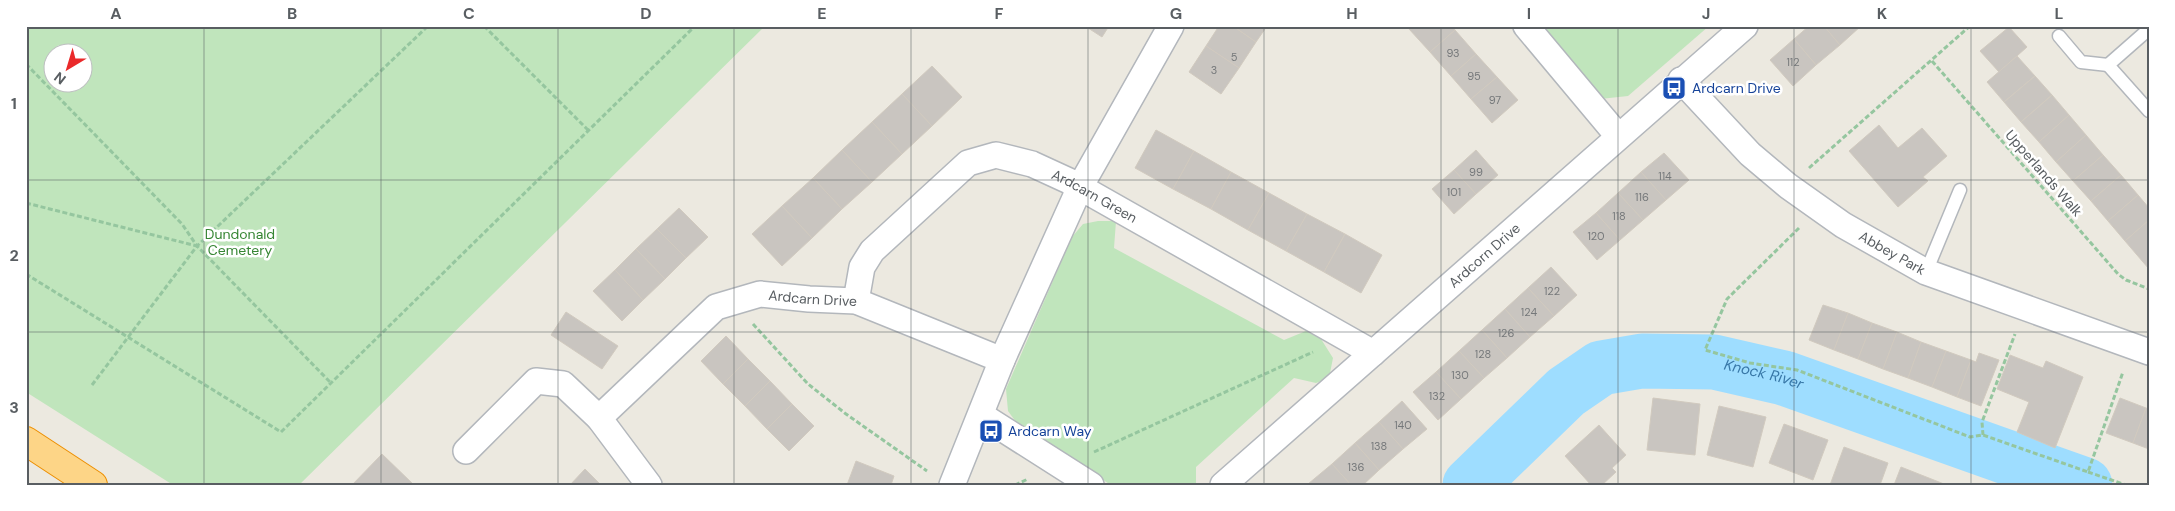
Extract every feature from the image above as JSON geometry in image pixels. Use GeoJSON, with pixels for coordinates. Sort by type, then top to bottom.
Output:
{"type":"FeatureCollection","features":[{"type":"Feature","properties":{"kind":"highway"},"geometry":{"type":"LineString","coordinates":[[26,441],[93,485]]}},
{"type":"Feature","properties":{"kind":"street"},"geometry":{"type":"LineString","coordinates":[[941,479],[981,415],[1002,360],[1080,187],[1171,26]]}},
{"type":"Feature","properties":{"kind":"street"},"geometry":{"type":"LineString","coordinates":[[1526,26],[1618,136]]}},
{"type":"Feature","properties":{"kind":"street","name":"Ardcorn Drive"},"geometry":{"type":"LineString","coordinates":[[1223,485],[1681,80],[1745,26]]}},
{"type":"Feature","properties":{"kind":"street","name":"Abbey Park"},"geometry":{"type":"LineString","coordinates":[[1681,80],[1750,154],[1788,186],[1843,225],[1926,272],[2024,309],[2141,349]]}},
{"type":"Feature","properties":{"kind":"street","name":"Ardcarn Green"},"geometry":{"type":"LineString","coordinates":[[856,301],[862,267],[872,251],[968,163],[996,155],[1032,164],[1080,187],[1373,353]]}},
{"type":"Feature","properties":{"kind":"street","name":"Ardcarn Drive"},"geometry":{"type":"LineString","coordinates":[[599,418],[716,307],[760,294],[856,301],[1002,360]]}},
{"type":"Feature","properties":{"kind":"street"},"geometry":{"type":"LineString","coordinates":[[466,451],[536,381],[563,384],[599,418],[649,485]]}},
{"type":"Feature","properties":{"kind":"street"},"geometry":{"type":"LineString","coordinates":[[981,415],[1091,485]]}},
{"type":"Feature","properties":{"kind":"lane"},"geometry":{"type":"LineString","coordinates":[[2108,65],[2149,29]]}},
{"type":"Feature","properties":{"kind":"lane"},"geometry":{"type":"LineString","coordinates":[[2059,36],[2080,62],[2108,65],[2149,111]]}},
{"type":"Feature","properties":{"kind":"lane"},"geometry":{"type":"LineString","coordinates":[[1926,272],[1960,190]]}},
{"type":"Feature","properties":{"kind":"path"},"geometry":{"type":"LineString","coordinates":[[92,385],[197,246],[428,26]]}},
{"type":"Feature","properties":{"kind":"path"},"geometry":{"type":"LineString","coordinates":[[484,26],[588,130]]}},
{"type":"Feature","properties":{"kind":"path"},"geometry":{"type":"LineString","coordinates":[[26,274],[128,339],[282,432],[330,382],[695,26]]}},
{"type":"Feature","properties":{"kind":"path"},"geometry":{"type":"LineString","coordinates":[[1788,186],[1970,26]]}},
{"type":"Feature","properties":{"kind":"path","name":"Upperlands Walk"},"geometry":{"type":"LineString","coordinates":[[1932,61],[2118,274],[2149,288]]}},
{"type":"Feature","properties":{"kind":"path"},"geometry":{"type":"LineString","coordinates":[[26,64],[182,224],[197,246],[330,382]]}},
{"type":"Feature","properties":{"kind":"path"},"geometry":{"type":"LineString","coordinates":[[26,203],[197,246]]}},
{"type":"Feature","properties":{"kind":"path"},"geometry":{"type":"LineString","coordinates":[[1819,208],[1727,299],[1705,350],[1750,363],[1797,370],[1970,437],[1983,435],[2126,485]]}},
{"type":"Feature","properties":{"kind":"path"},"geometry":{"type":"LineString","coordinates":[[732,302],[808,384],[846,414],[941,479]]}},
{"type":"Feature","properties":{"kind":"path"},"geometry":{"type":"LineString","coordinates":[[1983,435],[1982,422],[2024,309]]}},
{"type":"Feature","properties":{"kind":"path"},"geometry":{"type":"LineString","coordinates":[[2088,472],[2141,349]]}},
{"type":"Feature","properties":{"kind":"path"},"geometry":{"type":"LineString","coordinates":[[1015,485],[1058,464],[1097,451],[1319,350]]}},
{"type":"Feature","properties":{"kind":"green space","name":"Dundonald Cemetery"},"geometry":{"type":"Polygon","coordinates":[[[26,26],[765,26],[299,485],[173,485],[26,392],[26,26]]]}},
{"type":"Feature","properties":{"kind":"green space"},"geometry":{"type":"Polygon","coordinates":[[[1541,26],[1709,26],[1628,96],[1600,99],[1541,26]]]}},
{"type":"Feature","properties":{"kind":"green space"},"geometry":{"type":"Polygon","coordinates":[[[1098,221],[1116,221],[1114,248],[1284,340],[1306,331],[1321,339],[1333,358],[1329,378],[1316,383],[1294,378],[1196,467],[1196,485],[1111,485],[1019,426],[1008,411],[1006,389],[1072,237],[1083,224],[1098,221]]]}},
{"type":"Feature","properties":{"kind":"building"},"geometry":{"type":"Polygon","coordinates":[[[1085,26],[1109,26],[1102,37],[1085,26]]]}},
{"type":"Feature","properties":{"kind":"building"},"geometry":{"type":"Polygon","coordinates":[[[1219,26],[1233,26],[1256,42],[1239,68],[1206,46],[1219,26]]]}},
{"type":"Feature","properties":{"kind":"building"},"geometry":{"type":"Polygon","coordinates":[[[1233,26],[1267,26],[1256,42],[1233,26]]]}},
{"type":"Feature","properties":{"kind":"building"},"geometry":{"type":"Polygon","coordinates":[[[1412,26],[1452,26],[1455,30],[1430,52],[1409,29],[1412,26]]]}},
{"type":"Feature","properties":{"kind":"building"},"geometry":{"type":"Polygon","coordinates":[[[1809,26],[1824,26],[1840,45],[1816,65],[1794,39],[1809,26]]]}},
{"type":"Feature","properties":{"kind":"building"},"geometry":{"type":"Polygon","coordinates":[[[1824,26],[1861,26],[1840,45],[1824,26]]]}},
{"type":"Feature","properties":{"kind":"building"},"geometry":{"type":"Polygon","coordinates":[[[2009,27],[2027,47],[1999,72],[1980,51],[2009,27]]]}},
{"type":"Feature","properties":{"kind":"building"},"geometry":{"type":"Polygon","coordinates":[[[1455,30],[1476,54],[1451,76],[1430,52],[1455,30]]]}},
{"type":"Feature","properties":{"kind":"building"},"geometry":{"type":"Polygon","coordinates":[[[1794,39],[1816,65],[1793,86],[1770,60],[1794,39]]]}},
{"type":"Feature","properties":{"kind":"building"},"geometry":{"type":"Polygon","coordinates":[[[1206,46],[1239,68],[1221,94],[1189,72],[1206,46]]]}},
{"type":"Feature","properties":{"kind":"building"},"geometry":{"type":"Polygon","coordinates":[[[1476,54],[1497,77],[1471,99],[1451,76],[1476,54]]]}},
{"type":"Feature","properties":{"kind":"building"},"geometry":{"type":"Polygon","coordinates":[[[2017,56],[2035,76],[2004,102],[1987,82],[2017,56]]]}},
{"type":"Feature","properties":{"kind":"building"},"geometry":{"type":"Polygon","coordinates":[[[932,66],[962,97],[932,126],[902,94],[932,66]]]}},
{"type":"Feature","properties":{"kind":"building"},"geometry":{"type":"Polygon","coordinates":[[[2035,76],[2052,95],[2021,122],[2004,102],[2035,76]]]}},
{"type":"Feature","properties":{"kind":"building"},"geometry":{"type":"Polygon","coordinates":[[[1497,77],[1518,100],[1492,123],[1471,99],[1497,77]]]}},
{"type":"Feature","properties":{"kind":"building"},"geometry":{"type":"Polygon","coordinates":[[[902,94],[932,126],[902,154],[872,122],[902,94]]]}},
{"type":"Feature","properties":{"kind":"building"},"geometry":{"type":"Polygon","coordinates":[[[2052,95],[2069,115],[2039,142],[2021,122],[2052,95]]]}},
{"type":"Feature","properties":{"kind":"building"},"geometry":{"type":"Polygon","coordinates":[[[2069,115],[2086,135],[2056,162],[2039,142],[2069,115]]]}},
{"type":"Feature","properties":{"kind":"building"},"geometry":{"type":"Polygon","coordinates":[[[872,122],[902,154],[872,182],[842,150],[872,122]]]}},
{"type":"Feature","properties":{"kind":"building"},"geometry":{"type":"Polygon","coordinates":[[[1879,125],[1898,148],[1922,128],[1947,156],[1923,177],[1928,181],[1898,207],[1849,151],[1879,125]]]}},
{"type":"Feature","properties":{"kind":"building"},"geometry":{"type":"Polygon","coordinates":[[[1156,130],[1194,151],[1173,189],[1135,168],[1156,130]]]}},
{"type":"Feature","properties":{"kind":"building"},"geometry":{"type":"Polygon","coordinates":[[[2086,135],[2103,155],[2073,181],[2056,162],[2086,135]]]}},
{"type":"Feature","properties":{"kind":"building"},"geometry":{"type":"Polygon","coordinates":[[[842,150],[872,182],[842,209],[813,178],[842,150]]]}},
{"type":"Feature","properties":{"kind":"building"},"geometry":{"type":"Polygon","coordinates":[[[1476,150],[1498,175],[1476,194],[1454,170],[1476,150]]]}},
{"type":"Feature","properties":{"kind":"building"},"geometry":{"type":"Polygon","coordinates":[[[1194,151],[1231,172],[1211,209],[1173,189],[1194,151]]]}},
{"type":"Feature","properties":{"kind":"building"},"geometry":{"type":"Polygon","coordinates":[[[1664,153],[1689,180],[1666,200],[1641,172],[1664,153]]]}},
{"type":"Feature","properties":{"kind":"building"},"geometry":{"type":"Polygon","coordinates":[[[2103,155],[2121,175],[2091,201],[2073,181],[2103,155]]]}},
{"type":"Feature","properties":{"kind":"building"},"geometry":{"type":"Polygon","coordinates":[[[1454,170],[1476,194],[1454,214],[1432,189],[1454,170]]]}},
{"type":"Feature","properties":{"kind":"building"},"geometry":{"type":"Polygon","coordinates":[[[1231,172],[1269,193],[1248,230],[1211,209],[1231,172]]]}},
{"type":"Feature","properties":{"kind":"building"},"geometry":{"type":"Polygon","coordinates":[[[1641,172],[1666,200],[1643,220],[1618,193],[1641,172]]]}},
{"type":"Feature","properties":{"kind":"building"},"geometry":{"type":"Polygon","coordinates":[[[2121,175],[2138,195],[2108,221],[2091,201],[2121,175]]]}},
{"type":"Feature","properties":{"kind":"building"},"geometry":{"type":"Polygon","coordinates":[[[813,178],[842,209],[812,238],[782,206],[813,178]]]}},
{"type":"Feature","properties":{"kind":"building"},"geometry":{"type":"Polygon","coordinates":[[[1269,193],[1307,214],[1286,251],[1248,230],[1269,193]]]}},
{"type":"Feature","properties":{"kind":"building"},"geometry":{"type":"Polygon","coordinates":[[[1618,193],[1643,220],[1620,240],[1596,213],[1618,193]]]}},
{"type":"Feature","properties":{"kind":"building"},"geometry":{"type":"Polygon","coordinates":[[[2138,195],[2149,208],[2149,220],[2125,241],[2108,221],[2138,195]]]}},
{"type":"Feature","properties":{"kind":"building"},"geometry":{"type":"Polygon","coordinates":[[[782,206],[812,238],[782,266],[752,234],[782,206]]]}},
{"type":"Feature","properties":{"kind":"building"},"geometry":{"type":"Polygon","coordinates":[[[679,208],[708,237],[686,258],[657,229],[679,208]]]}},
{"type":"Feature","properties":{"kind":"building"},"geometry":{"type":"Polygon","coordinates":[[[1596,213],[1620,240],[1597,260],[1573,232],[1596,213]]]}},
{"type":"Feature","properties":{"kind":"building"},"geometry":{"type":"Polygon","coordinates":[[[1307,214],[1345,234],[1324,272],[1286,251],[1307,214]]]}},
{"type":"Feature","properties":{"kind":"building"},"geometry":{"type":"Polygon","coordinates":[[[2149,220],[2149,269],[2125,241],[2149,220]]]}},
{"type":"Feature","properties":{"kind":"building"},"geometry":{"type":"Polygon","coordinates":[[[657,229],[686,258],[665,279],[636,249],[657,229]]]}},
{"type":"Feature","properties":{"kind":"building"},"geometry":{"type":"Polygon","coordinates":[[[1345,234],[1382,255],[1361,293],[1324,272],[1345,234]]]}},
{"type":"Feature","properties":{"kind":"building"},"geometry":{"type":"Polygon","coordinates":[[[636,249],[665,279],[643,300],[615,270],[636,249]]]}},
{"type":"Feature","properties":{"kind":"building"},"geometry":{"type":"Polygon","coordinates":[[[1551,267],[1577,295],[1554,316],[1528,288],[1551,267]]]}},
{"type":"Feature","properties":{"kind":"building"},"geometry":{"type":"Polygon","coordinates":[[[615,270],[643,300],[622,321],[593,291],[615,270]]]}},
{"type":"Feature","properties":{"kind":"building"},"geometry":{"type":"Polygon","coordinates":[[[1528,288],[1554,316],[1530,337],[1505,309],[1528,288]]]}},
{"type":"Feature","properties":{"kind":"building"},"geometry":{"type":"Polygon","coordinates":[[[1823,305],[1848,313],[1834,350],[1809,340],[1823,305]]]}},
{"type":"Feature","properties":{"kind":"building"},"geometry":{"type":"Polygon","coordinates":[[[1505,309],[1530,337],[1507,358],[1482,330],[1505,309]]]}},
{"type":"Feature","properties":{"kind":"building"},"geometry":{"type":"Polygon","coordinates":[[[566,312],[618,346],[602,369],[551,335],[566,312]]]}},
{"type":"Feature","properties":{"kind":"building"},"geometry":{"type":"Polygon","coordinates":[[[1848,313],[1872,323],[1858,359],[1834,350],[1848,313]]]}},
{"type":"Feature","properties":{"kind":"building"},"geometry":{"type":"Polygon","coordinates":[[[1872,323],[1897,332],[1883,369],[1858,359],[1872,323]]]}},
{"type":"Feature","properties":{"kind":"building"},"geometry":{"type":"Polygon","coordinates":[[[1482,330],[1507,358],[1484,378],[1459,351],[1482,330]]]}},
{"type":"Feature","properties":{"kind":"building"},"geometry":{"type":"Polygon","coordinates":[[[1897,332],[1921,342],[1908,378],[1883,369],[1897,332]]]}},
{"type":"Feature","properties":{"kind":"building"},"geometry":{"type":"Polygon","coordinates":[[[726,336],[748,359],[723,384],[701,361],[726,336]]]}},
{"type":"Feature","properties":{"kind":"building"},"geometry":{"type":"Polygon","coordinates":[[[1921,342],[1946,351],[1932,387],[1908,378],[1921,342]]]}},
{"type":"Feature","properties":{"kind":"building"},"geometry":{"type":"Polygon","coordinates":[[[1459,351],[1484,378],[1461,399],[1436,372],[1459,351]]]}},
{"type":"Feature","properties":{"kind":"building"},"geometry":{"type":"Polygon","coordinates":[[[1946,351],[1971,360],[1957,397],[1932,387],[1946,351]]]}},
{"type":"Feature","properties":{"kind":"building"},"geometry":{"type":"Polygon","coordinates":[[[1979,353],[1999,360],[1981,406],[1957,397],[1971,360],[1976,362],[1979,353]]]}},
{"type":"Feature","properties":{"kind":"building"},"geometry":{"type":"Polygon","coordinates":[[[2010,355],[2043,368],[2046,361],[2083,377],[2055,448],[2017,432],[2029,402],[1997,389],[2010,355]]]}},
{"type":"Feature","properties":{"kind":"building"},"geometry":{"type":"Polygon","coordinates":[[[748,359],[770,381],[745,406],[723,384],[748,359]]]}},
{"type":"Feature","properties":{"kind":"building"},"geometry":{"type":"Polygon","coordinates":[[[1436,372],[1461,399],[1438,420],[1413,392],[1436,372]]]}},
{"type":"Feature","properties":{"kind":"building"},"geometry":{"type":"Polygon","coordinates":[[[770,381],[792,404],[767,429],[745,406],[770,381]]]}},
{"type":"Feature","properties":{"kind":"building"},"geometry":{"type":"Polygon","coordinates":[[[1653,398],[1700,404],[1695,455],[1647,450],[1653,398]]]}},
{"type":"Feature","properties":{"kind":"building"},"geometry":{"type":"Polygon","coordinates":[[[2120,398],[2146,408],[2133,443],[2106,433],[2120,398]]]}},
{"type":"Feature","properties":{"kind":"building"},"geometry":{"type":"Polygon","coordinates":[[[1402,401],[1427,429],[1403,449],[1379,422],[1402,401]]]}},
{"type":"Feature","properties":{"kind":"building"},"geometry":{"type":"Polygon","coordinates":[[[792,404],[814,426],[789,451],[767,429],[792,404]]]}},
{"type":"Feature","properties":{"kind":"building"},"geometry":{"type":"Polygon","coordinates":[[[1719,406],[1766,417],[1753,467],[1707,455],[1719,406]]]}},
{"type":"Feature","properties":{"kind":"building"},"geometry":{"type":"Polygon","coordinates":[[[2146,408],[2149,409],[2149,449],[2133,443],[2146,408]]]}},
{"type":"Feature","properties":{"kind":"building"},"geometry":{"type":"Polygon","coordinates":[[[1379,422],[1403,449],[1379,470],[1355,443],[1379,422]]]}},
{"type":"Feature","properties":{"kind":"building"},"geometry":{"type":"Polygon","coordinates":[[[1784,424],[1828,440],[1813,480],[1769,463],[1784,424]]]}},
{"type":"Feature","properties":{"kind":"building"},"geometry":{"type":"Polygon","coordinates":[[[1599,425],[1626,455],[1612,468],[1616,472],[1602,485],[1591,485],[1565,456],[1599,425]]]}},
{"type":"Feature","properties":{"kind":"building"},"geometry":{"type":"Polygon","coordinates":[[[1355,443],[1379,470],[1363,485],[1351,485],[1332,464],[1355,443]]]}},
{"type":"Feature","properties":{"kind":"building"},"geometry":{"type":"Polygon","coordinates":[[[1844,447],[1888,463],[1880,485],[1830,485],[1844,447]]]}},
{"type":"Feature","properties":{"kind":"building"},"geometry":{"type":"Polygon","coordinates":[[[382,454],[414,485],[352,485],[382,454]]]}},
{"type":"Feature","properties":{"kind":"building"},"geometry":{"type":"Polygon","coordinates":[[[856,461],[894,476],[891,485],[847,485],[856,461]]]}},
{"type":"Feature","properties":{"kind":"building"},"geometry":{"type":"Polygon","coordinates":[[[1332,464],[1351,485],[1308,484],[1332,464]]]}},
{"type":"Feature","properties":{"kind":"building"},"geometry":{"type":"Polygon","coordinates":[[[1901,467],[1944,484],[1944,485],[1894,485],[1901,467]]]}},
{"type":"Feature","properties":{"kind":"building"},"geometry":{"type":"Polygon","coordinates":[[[585,469],[601,485],[570,485],[585,469]]]}},
{"type":"Feature","properties":{"kind":"waterway","name":"Knock River"},"geometry":{"type":"LineString","coordinates":[[1470,485],[1566,392],[1601,368],[1642,361],[1714,362],[1784,378],[2085,485]]}},
{"type":"Feature","properties":{"kind":"place","name":"Ardcarn Drive"},"geometry":{"type":"Point","coordinates":[1674,88]}},
{"type":"Feature","properties":{"kind":"place","name":"Ardcarn Way"},"geometry":{"type":"Point","coordinates":[991,431]}}]}
